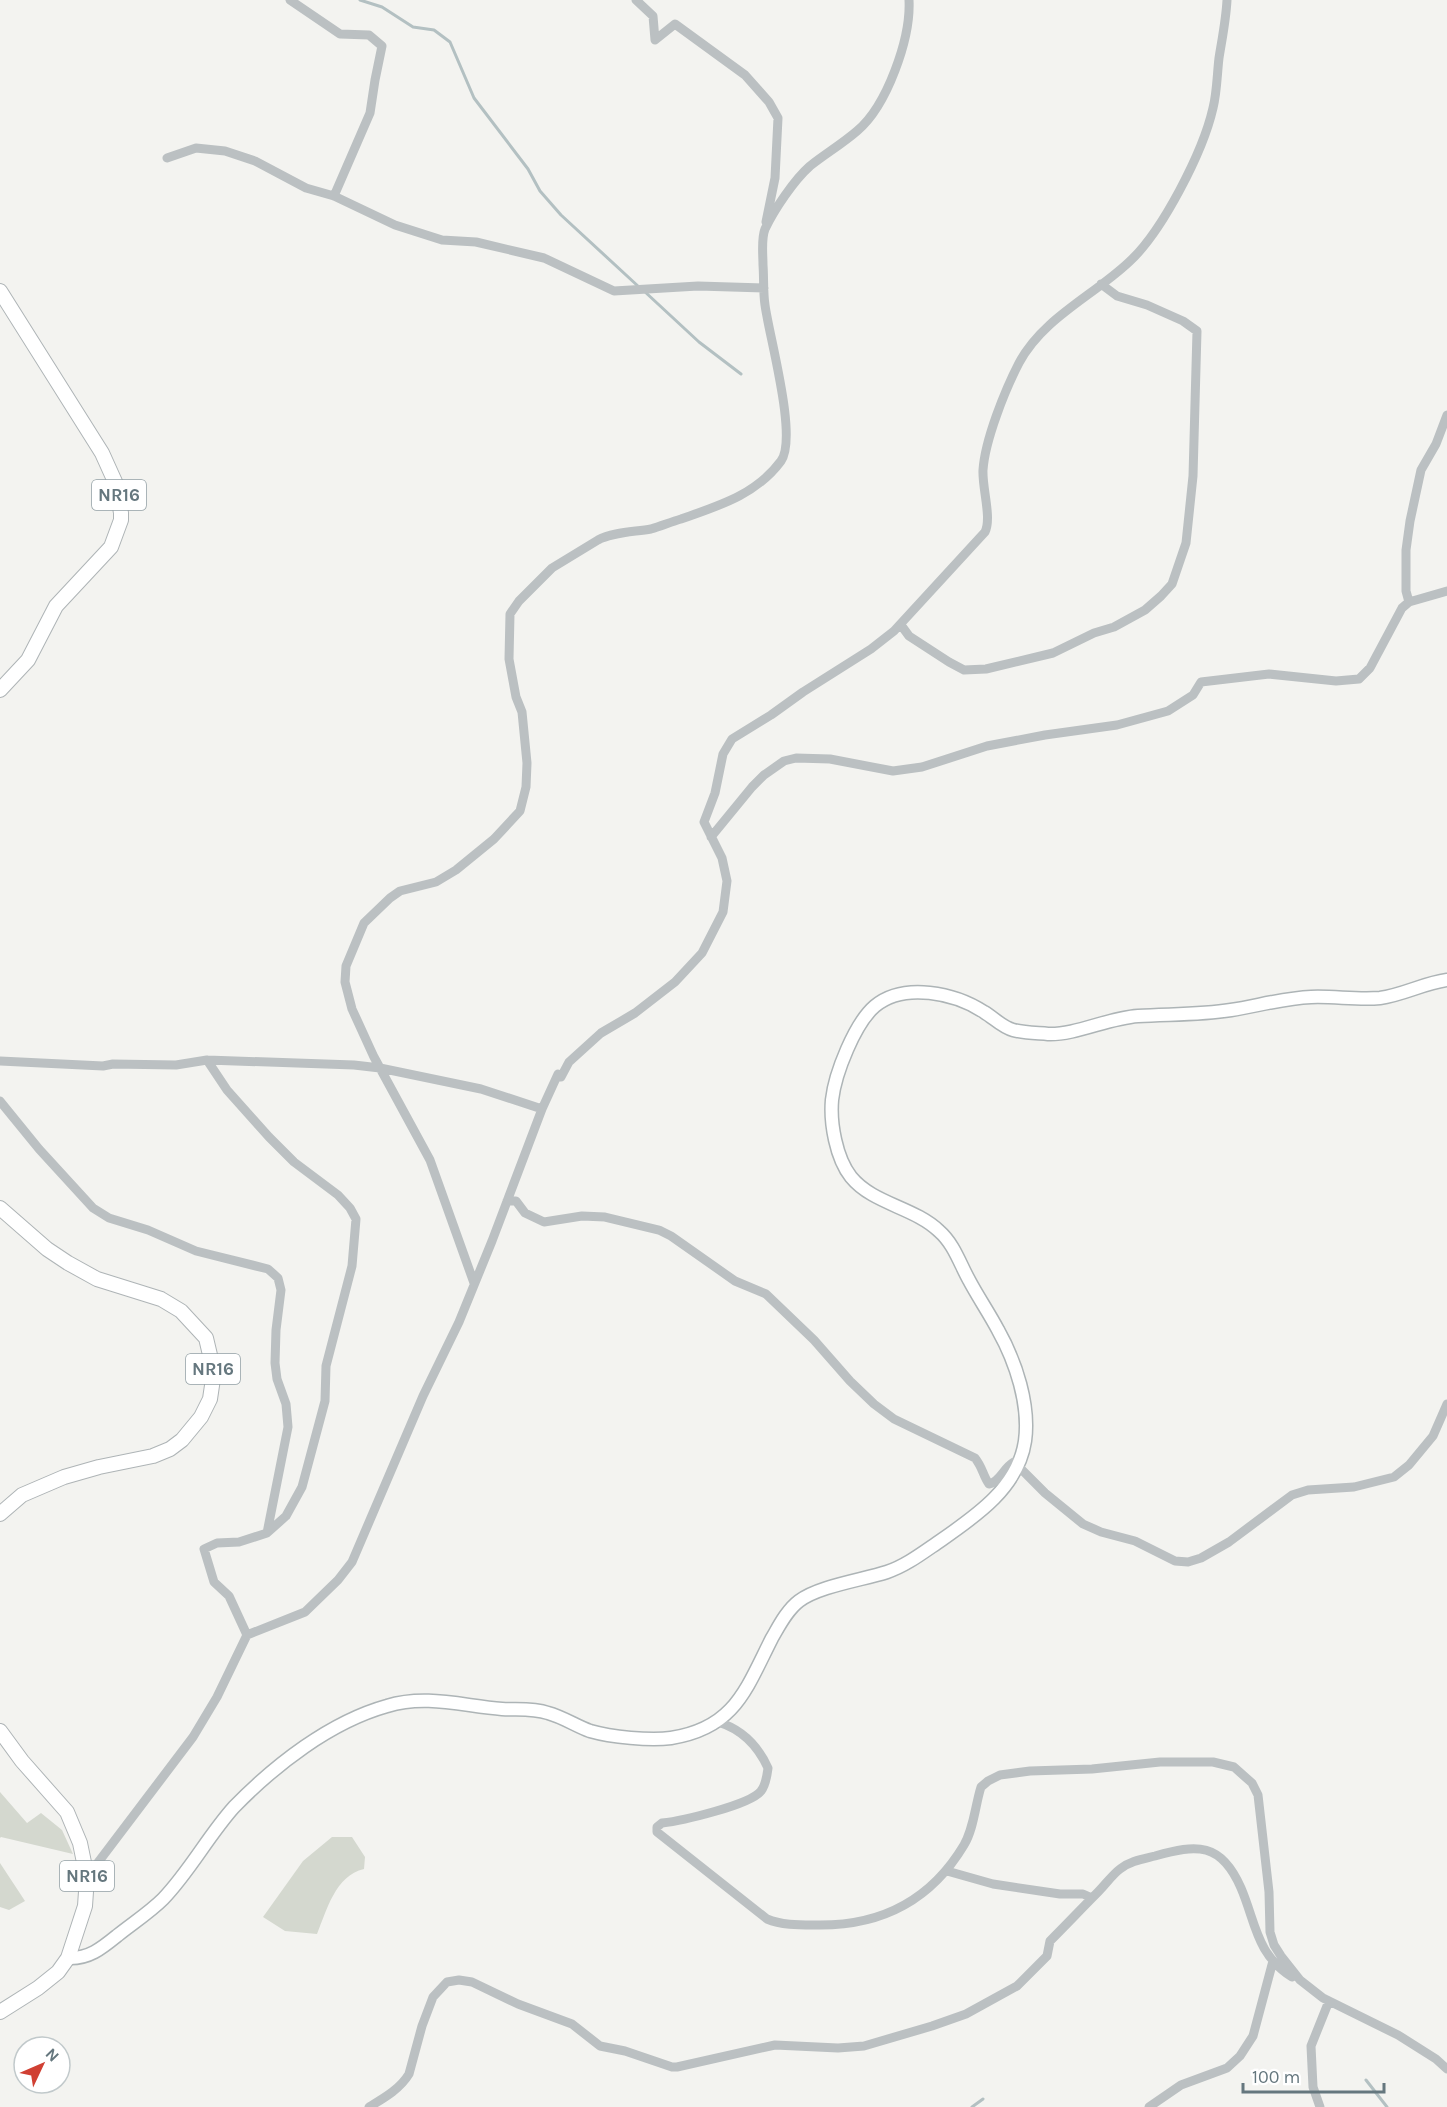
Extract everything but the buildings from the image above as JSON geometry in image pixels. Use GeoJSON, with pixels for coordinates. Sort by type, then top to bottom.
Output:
{"type":"FeatureCollection","features":[{"type":"Feature","properties":{"kind":"main road","name":"NR16"},"geometry":{"type":"LineString","coordinates":[[0,291],[102,453],[116,483],[121,513],[121,520],[111,547],[56,606],[28,660],[0,690]]}},
{"type":"Feature","properties":{"kind":"main road"},"geometry":{"type":"LineString","coordinates":[[68,1958],[82,1958],[96,1952],[158,1904],[186,1872],[200,1849],[232,1810],[306,1745],[332,1730],[395,1703],[434,1700],[547,1712],[587,1730],[640,1738],[672,1737],[718,1722],[744,1694],[776,1631],[798,1602],[817,1592],[900,1566],[963,1526],[1005,1487],[1019,1465],[1025,1444],[1026,1428],[1017,1377],[1000,1334],[949,1242],[937,1228],[862,1188],[847,1172],[838,1151],[832,1105],[835,1086],[851,1042],[870,1011],[895,995],[911,993],[937,995],[953,997],[975,1006],[1008,1028],[1059,1034],[1115,1019],[1136,1016],[1210,1013],[1306,997],[1385,997],[1427,983],[1447,980]]}},
{"type":"Feature","properties":{"kind":"main road","name":"NR16"},"geometry":{"type":"LineString","coordinates":[[0,1208],[47,1249],[68,1263],[97,1279],[161,1299],[181,1311],[206,1338],[214,1372],[210,1399],[201,1417],[182,1440],[170,1449],[153,1456],[64,1477],[22,1495],[0,1514]]}},
{"type":"Feature","properties":{"kind":"main road","name":"NR16"},"geometry":{"type":"LineString","coordinates":[[0,1731],[22,1761],[67,1812],[80,1843],[87,1877],[85,1906],[68,1958],[58,1972],[38,1988],[0,2012]]}},
{"type":"Feature","properties":{"kind":"street"},"geometry":{"type":"LineString","coordinates":[[290,0],[340,34],[369,35],[382,46],[370,113],[334,196]]}},
{"type":"Feature","properties":{"kind":"street"},"geometry":{"type":"LineString","coordinates":[[474,1283],[430,1160],[380,1068],[352,1009],[345,982],[347,959],[364,923],[400,891],[435,882],[472,858],[511,822],[523,805],[528,763],[522,712],[516,698],[508,659],[510,614],[519,602],[552,568],[598,540],[607,536],[654,528],[733,500],[756,486],[783,457],[786,450],[784,408],[776,353],[765,305],[764,288],[764,231],[775,178],[778,118],[770,102],[745,75],[675,24],[655,40],[653,16],[636,0]]}},
{"type":"Feature","properties":{"kind":"street"},"geometry":{"type":"LineString","coordinates":[[764,231],[791,188],[808,168],[858,131],[871,117],[881,101],[904,48],[910,16],[909,0]]}},
{"type":"Feature","properties":{"kind":"street"},"geometry":{"type":"LineString","coordinates":[[87,1877],[193,1737],[217,1697],[247,1635],[305,1612],[347,1570],[423,1396],[459,1322],[542,1109],[558,1074],[561,1077],[569,1062],[601,1033],[635,1013],[675,982],[702,953],[723,912],[728,882],[722,858],[704,822],[715,793],[723,754],[732,739],[871,649],[901,625],[986,531],[988,522],[983,488],[985,454],[1005,395],[1019,363],[1036,339],[1049,326],[1129,262],[1145,244],[1177,194],[1192,164],[1213,108],[1227,0]]}},
{"type":"Feature","properties":{"kind":"street"},"geometry":{"type":"LineString","coordinates":[[167,158],[196,148],[225,151],[255,161],[306,188],[334,196],[395,225],[442,240],[476,242],[544,258],[614,291],[698,286],[764,288]]}},
{"type":"Feature","properties":{"kind":"street"},"geometry":{"type":"LineString","coordinates":[[901,625],[909,636],[964,670],[986,669],[1053,653],[1095,633],[1114,627],[1144,610],[1172,584],[1186,543],[1193,476],[1197,331],[1182,321],[1147,305],[1117,296],[1101,284]]}},
{"type":"Feature","properties":{"kind":"street"},"geometry":{"type":"LineString","coordinates":[[1409,602],[1406,591],[1406,550],[1410,521],[1421,470],[1439,438],[1447,415]]}},
{"type":"Feature","properties":{"kind":"street"},"geometry":{"type":"LineString","coordinates":[[711,837],[764,775],[784,761],[796,758],[830,759],[893,771],[922,767],[987,746],[1117,725],[1168,711],[1193,695],[1201,681],[1269,674],[1336,681],[1359,679],[1367,672],[1402,608],[1409,602],[1447,591]]}},
{"type":"Feature","properties":{"kind":"street"},"geometry":{"type":"LineString","coordinates":[[207,1060],[227,1089],[269,1137],[294,1162],[338,1195],[356,1219],[352,1266],[326,1366],[325,1401],[306,1477],[286,1516],[267,1533],[239,1542],[211,1545],[204,1550],[214,1582],[229,1596],[247,1635]]}},
{"type":"Feature","properties":{"kind":"street"},"geometry":{"type":"LineString","coordinates":[[0,1061],[103,1066],[113,1064],[176,1065],[207,1060],[380,1068],[481,1089],[542,1109]]}},
{"type":"Feature","properties":{"kind":"street"},"geometry":{"type":"LineString","coordinates":[[0,1101],[39,1149],[93,1208],[106,1216],[148,1230],[196,1251],[268,1269],[278,1278],[281,1290],[275,1363],[277,1379],[286,1404],[288,1427],[267,1533]]}},
{"type":"Feature","properties":{"kind":"street"},"geometry":{"type":"LineString","coordinates":[[507,1201],[516,1201],[525,1213],[544,1222],[593,1216],[615,1218],[659,1230],[735,1281],[766,1294],[814,1340],[870,1401],[894,1419],[975,1458],[982,1466],[985,1479],[989,1484],[994,1483],[1008,1465],[1014,1462],[1083,1524],[1101,1532],[1135,1541],[1175,1561],[1188,1562],[1201,1558],[1229,1542],[1292,1495],[1308,1490],[1354,1486],[1394,1477],[1409,1465],[1433,1436],[1447,1404]]}},
{"type":"Feature","properties":{"kind":"street"},"geometry":{"type":"LineString","coordinates":[[718,1722],[732,1726],[759,1752],[768,1768],[762,1789],[747,1800],[711,1812],[662,1823],[657,1827],[657,1832],[767,1919],[780,1923],[836,1926],[874,1918],[910,1903],[947,1871],[965,1844],[981,1787],[988,1780],[1000,1775],[1160,1762],[1229,1764],[1249,1780],[1258,1795],[1269,1892],[1270,1932],[1277,1950],[1300,1980]]}},
{"type":"Feature","properties":{"kind":"street"},"geometry":{"type":"LineString","coordinates":[[369,2107],[406,2080],[412,2067],[432,1997],[447,1982],[459,1980],[472,1982],[518,2004],[572,2024],[600,2046],[625,2051],[672,2067],[775,2045],[838,2048],[864,2046],[966,2014],[1002,1995],[1017,1986],[1047,1956],[1050,1941],[1119,1870],[1132,1862],[1197,1847],[1206,1849],[1219,1857],[1234,1875],[1244,1897],[1255,1933],[1273,1961],[1289,1975],[1300,1980],[1329,2001],[1398,2035],[1436,2059],[1447,2069]]}},
{"type":"Feature","properties":{"kind":"street"},"geometry":{"type":"LineString","coordinates":[[947,1871],[993,1884],[1060,1894],[1083,1894],[1092,1898]]}},
{"type":"Feature","properties":{"kind":"street"},"geometry":{"type":"LineString","coordinates":[[1149,2107],[1181,2085],[1227,2068],[1240,2056],[1253,2036],[1273,1961]]}},
{"type":"Feature","properties":{"kind":"street"},"geometry":{"type":"LineString","coordinates":[[1320,2107],[1313,2087],[1311,2046],[1329,2001]]}},
{"type":"Feature","properties":{"kind":"shaded area"},"geometry":{"type":"Polygon","coordinates":[[[0,1792],[27,1823],[41,1813],[62,1830],[73,1854],[0,1838],[0,1792]]]}},
{"type":"Feature","properties":{"kind":"shaded area"},"geometry":{"type":"Polygon","coordinates":[[[332,1837],[352,1837],[365,1857],[364,1869],[354,1873],[339,1886],[317,1934],[285,1931],[263,1917],[303,1861],[332,1837]]]}},
{"type":"Feature","properties":{"kind":"shaded area"},"geometry":{"type":"Polygon","coordinates":[[[0,1863],[25,1901],[9,1910],[0,1907],[0,1863]]]}},
{"type":"Feature","properties":{"kind":"waterway"},"geometry":{"type":"LineString","coordinates":[[360,0],[382,7],[413,27],[434,30],[450,42],[474,98],[528,169],[540,191],[561,215],[639,287]]}},
{"type":"Feature","properties":{"kind":"waterway"},"geometry":{"type":"LineString","coordinates":[[644,291],[699,342],[741,374]]}},
{"type":"Feature","properties":{"kind":"waterway"},"geometry":{"type":"LineString","coordinates":[[1366,2080],[1387,2107]]}},
{"type":"Feature","properties":{"kind":"waterway"},"geometry":{"type":"LineString","coordinates":[[972,2107],[983,2099]]}}]}
